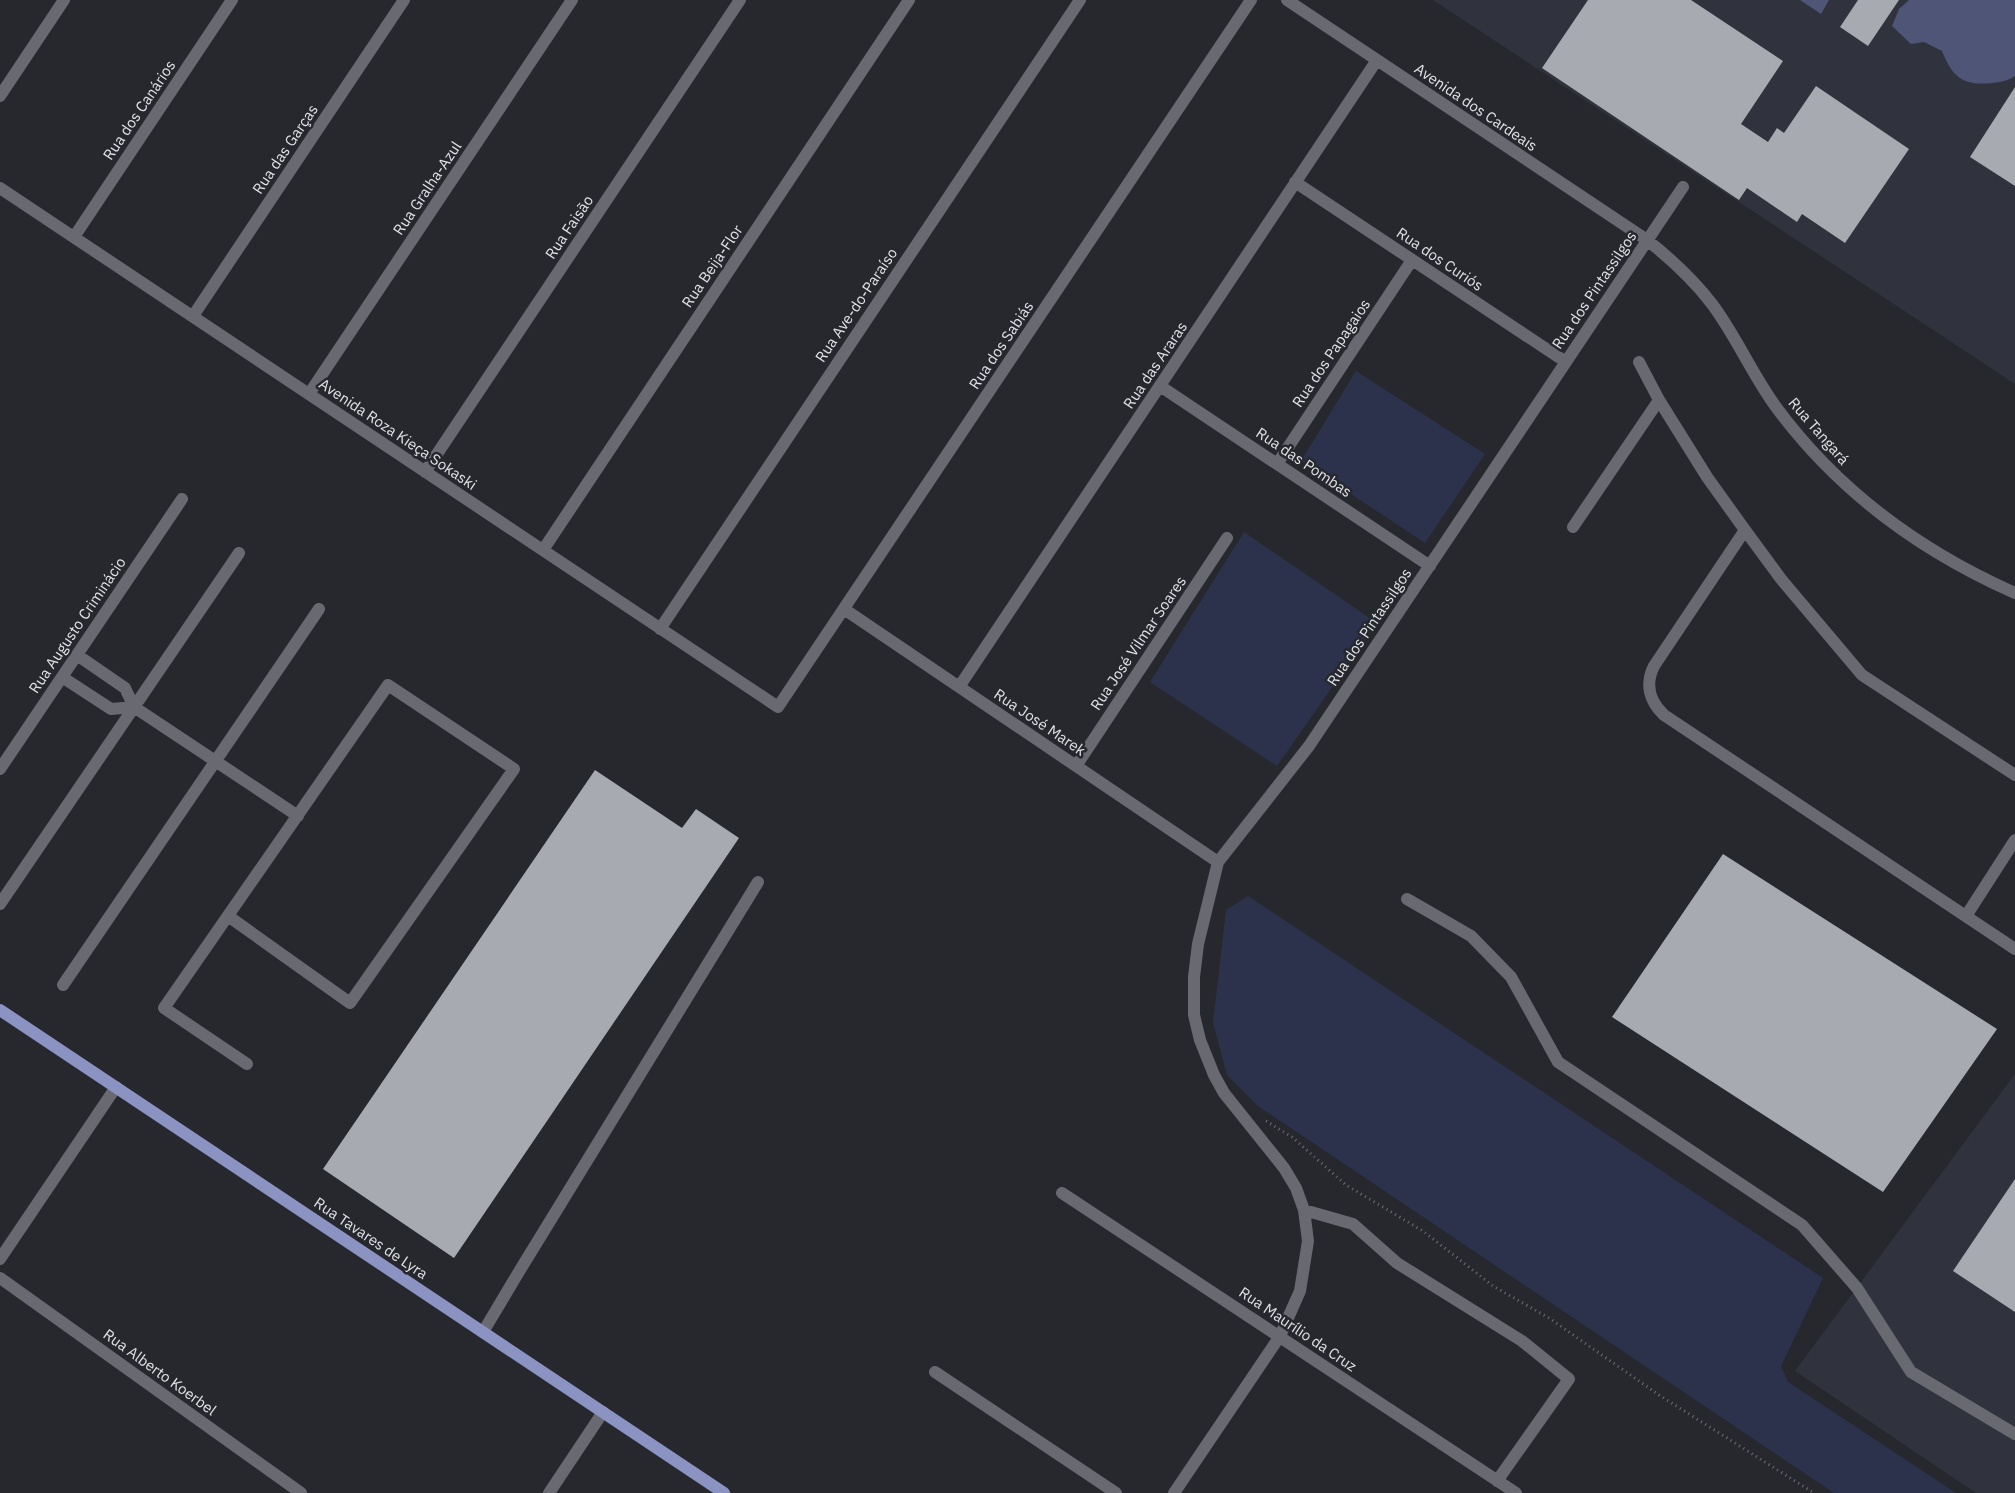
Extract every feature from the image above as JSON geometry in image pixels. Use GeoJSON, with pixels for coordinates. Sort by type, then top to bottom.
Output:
{"type":"FeatureCollection","features":[{"type":"Feature","properties":{"kind":"main road","name":"Rua Tavares de Lyra"},"geometry":{"type":"LineString","coordinates":[[0,1010],[724,1493]]}},
{"type":"Feature","properties":{"kind":"street"},"geometry":{"type":"LineString","coordinates":[[0,96],[64,0]]}},
{"type":"Feature","properties":{"kind":"street","name":"Rua dos Canários"},"geometry":{"type":"LineString","coordinates":[[74,237],[232,0]]}},
{"type":"Feature","properties":{"kind":"street","name":"Rua das Garças"},"geometry":{"type":"LineString","coordinates":[[193,316],[404,0]]}},
{"type":"Feature","properties":{"kind":"street","name":"Rua Gralha-Azul"},"geometry":{"type":"LineString","coordinates":[[309,394],[572,0]]}},
{"type":"Feature","properties":{"kind":"street","name":"Rua Faisão"},"geometry":{"type":"LineString","coordinates":[[425,472],[740,0]]}},
{"type":"Feature","properties":{"kind":"street","name":"Rua Beija-Flor"},"geometry":{"type":"LineString","coordinates":[[543,550],[909,0]]}},
{"type":"Feature","properties":{"kind":"street","name":"Rua Ave-do-Paraíso"},"geometry":{"type":"LineString","coordinates":[[660,629],[1080,0]]}},
{"type":"Feature","properties":{"kind":"street","name":"Rua dos Sabiás"},"geometry":{"type":"LineString","coordinates":[[778,707],[1251,0]]}},
{"type":"Feature","properties":{"kind":"street","name":"Avenida dos Cardeais"},"geometry":{"type":"LineString","coordinates":[[1287,0],[1647,240]]}},
{"type":"Feature","properties":{"kind":"street","name":"Rua das Araras"},"geometry":{"type":"LineString","coordinates":[[959,687],[1377,60]]}},
{"type":"Feature","properties":{"kind":"street","name":"Rua dos Curiós"},"geometry":{"type":"LineString","coordinates":[[1295,182],[1566,362]]}},
{"type":"Feature","properties":{"kind":"street","name":"Rua dos Pintassilgos"},"geometry":{"type":"LineString","coordinates":[[1174,1493],[1280,1336],[1300,1292],[1308,1241],[1304,1210],[1296,1188],[1284,1168],[1224,1093],[1214,1075],[1200,1040],[1194,1015],[1194,977],[1198,944],[1218,862],[1309,746],[1683,187]]}},
{"type":"Feature","properties":{"kind":"street","name":"Avenida Roza Kieça Sokaski"},"geometry":{"type":"LineString","coordinates":[[0,188],[778,707]]}},
{"type":"Feature","properties":{"kind":"street","name":"Rua Tangará"},"geometry":{"type":"LineString","coordinates":[[1647,240],[1666,255],[1699,288],[1724,323],[1775,406],[1825,465],[1882,516],[1914,539],[1980,578],[2015,593]]}},
{"type":"Feature","properties":{"kind":"street","name":"Rua dos Papagaios"},"geometry":{"type":"LineString","coordinates":[[1277,464],[1412,260]]}},
{"type":"Feature","properties":{"kind":"street"},"geometry":{"type":"LineString","coordinates":[[1638,362],[1659,400],[1707,477],[1786,586],[1862,675],[2015,775]]}},
{"type":"Feature","properties":{"kind":"street","name":"Rua das Pombas"},"geometry":{"type":"LineString","coordinates":[[1160,386],[1430,566]]}},
{"type":"Feature","properties":{"kind":"street"},"geometry":{"type":"LineString","coordinates":[[1574,526],[1659,400]]}},
{"type":"Feature","properties":{"kind":"street","name":"Rua Augusto Criminácio"},"geometry":{"type":"LineString","coordinates":[[0,769],[182,499]]}},
{"type":"Feature","properties":{"kind":"street"},"geometry":{"type":"LineString","coordinates":[[1745,530],[1654,666],[1649,679],[1650,694],[1653,702],[1664,715],[2015,949]]}},
{"type":"Feature","properties":{"kind":"street","name":"Rua José Vilmar Soares"},"geometry":{"type":"LineString","coordinates":[[1076,766],[1227,538]]}},
{"type":"Feature","properties":{"kind":"street"},"geometry":{"type":"LineString","coordinates":[[0,904],[239,553]]}},
{"type":"Feature","properties":{"kind":"street"},"geometry":{"type":"LineString","coordinates":[[63,985],[319,609]]}},
{"type":"Feature","properties":{"kind":"street","name":"Rua José Marek"},"geometry":{"type":"LineString","coordinates":[[844,609],[1218,862]]}},
{"type":"Feature","properties":{"kind":"street"},"geometry":{"type":"LineString","coordinates":[[77,655],[126,688],[134,708],[298,816]]}},
{"type":"Feature","properties":{"kind":"street"},"geometry":{"type":"LineString","coordinates":[[62,677],[111,709],[134,708]]}},
{"type":"Feature","properties":{"kind":"street"},"geometry":{"type":"LineString","coordinates":[[228,916],[350,1003],[514,769],[388,685],[164,1008],[247,1064]]}},
{"type":"Feature","properties":{"kind":"street"},"geometry":{"type":"LineString","coordinates":[[1966,916],[2015,840]]}},
{"type":"Feature","properties":{"kind":"street"},"geometry":{"type":"LineString","coordinates":[[483,1332],[758,882]]}},
{"type":"Feature","properties":{"kind":"street"},"geometry":{"type":"LineString","coordinates":[[1407,900],[1471,936],[1510,977],[1558,1062],[1802,1225],[1857,1288],[1911,1372],[2015,1434]]}},
{"type":"Feature","properties":{"kind":"street"},"geometry":{"type":"LineString","coordinates":[[0,1259],[116,1087]]}},
{"type":"Feature","properties":{"kind":"street","name":"Rua Maurílio da Cruz"},"geometry":{"type":"LineString","coordinates":[[1062,1192],[1516,1493]]}},
{"type":"Feature","properties":{"kind":"street"},"geometry":{"type":"LineString","coordinates":[[1304,1210],[1353,1224],[1397,1263],[1522,1341],[1568,1379],[1497,1480]]}},
{"type":"Feature","properties":{"kind":"street","name":"Rua Alberto Koerbel"},"geometry":{"type":"LineString","coordinates":[[0,1278],[301,1493]]}},
{"type":"Feature","properties":{"kind":"street"},"geometry":{"type":"LineString","coordinates":[[935,1372],[1116,1493]]}},
{"type":"Feature","properties":{"kind":"street"},"geometry":{"type":"LineString","coordinates":[[549,1493],[603,1412]]}},
{"type":"Feature","properties":{"kind":"path"},"geometry":{"type":"LineString","coordinates":[[1264,1121],[1292,1137],[1346,1185],[1424,1230],[1487,1282],[1549,1318],[1659,1395],[1814,1493]]}},
{"type":"Feature","properties":{"kind":"shaded area"},"geometry":{"type":"Polygon","coordinates":[[[1433,0],[2015,0],[2015,384],[1433,0]]]}},
{"type":"Feature","properties":{"kind":"shaded area"},"geometry":{"type":"Polygon","coordinates":[[[1800,0],[1829,0],[1821,14],[1800,0]]]}},
{"type":"Feature","properties":{"kind":"shaded area"},"geometry":{"type":"Polygon","coordinates":[[[1909,0],[2015,0],[2015,76],[1993,83],[1983,84],[1967,81],[1960,78],[1950,68],[1942,51],[1924,42],[1911,44],[1892,26],[1899,9],[1909,0]]]}},
{"type":"Feature","properties":{"kind":"shaded area"},"geometry":{"type":"Polygon","coordinates":[[[1356,371],[1485,454],[1425,543],[1301,461],[1356,371]]]}},
{"type":"Feature","properties":{"kind":"shaded area"},"geometry":{"type":"Polygon","coordinates":[[[1244,532],[1377,623],[1277,766],[1150,682],[1244,532]]]}},
{"type":"Feature","properties":{"kind":"shaded area"},"geometry":{"type":"Polygon","coordinates":[[[1248,896],[1823,1278],[1781,1366],[1788,1382],[1956,1493],[1834,1493],[1258,1106],[1227,1075],[1213,1023],[1226,910],[1248,896]]]}},
{"type":"Feature","properties":{"kind":"shaded area"},"geometry":{"type":"Polygon","coordinates":[[[2015,1074],[2015,1493],[1976,1493],[1795,1371],[2015,1074]]]}},
{"type":"Feature","properties":{"kind":"building"},"geometry":{"type":"Polygon","coordinates":[[[1588,0],[1691,0],[1783,61],[1741,124],[1768,142],[1777,128],[1784,133],[1816,86],[1909,149],[1845,243],[1802,214],[1797,222],[1747,188],[1739,200],[1542,68],[1588,0]]]}},
{"type":"Feature","properties":{"kind":"building"},"geometry":{"type":"Polygon","coordinates":[[[1858,0],[1899,0],[1868,46],[1840,27],[1858,0]]]}},
{"type":"Feature","properties":{"kind":"building"},"geometry":{"type":"Polygon","coordinates":[[[2015,87],[2015,186],[1970,157],[2015,87]]]}},
{"type":"Feature","properties":{"kind":"building"},"geometry":{"type":"Polygon","coordinates":[[[595,770],[682,828],[696,809],[739,838],[454,1258],[323,1169],[595,770]]]}},
{"type":"Feature","properties":{"kind":"building"},"geometry":{"type":"Polygon","coordinates":[[[1723,854],[1997,1029],[1883,1192],[1612,1017],[1723,854]]]}},
{"type":"Feature","properties":{"kind":"building"},"geometry":{"type":"Polygon","coordinates":[[[2015,1179],[2015,1312],[1953,1271],[2015,1179]]]}}]}
